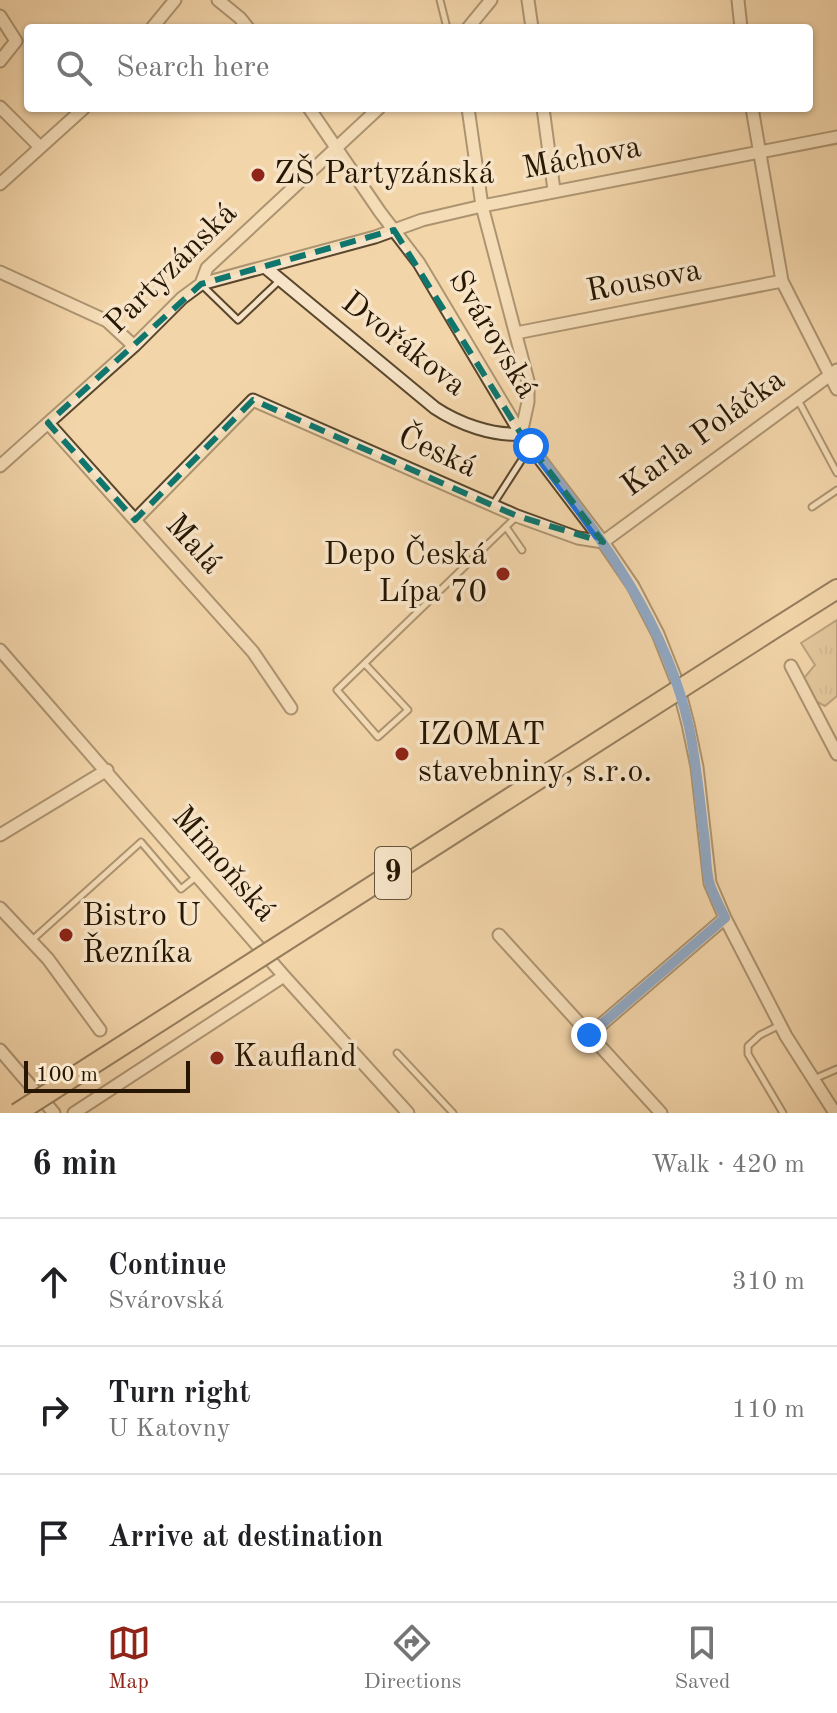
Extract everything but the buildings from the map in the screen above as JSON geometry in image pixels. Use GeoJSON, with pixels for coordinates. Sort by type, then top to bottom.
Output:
{"type":"FeatureCollection","features":[{"type":"Feature","properties":{"kind":"main road","name":"9"},"geometry":{"type":"LineString","coordinates":[[17,1113],[837,589]]}},
{"type":"Feature","properties":{"kind":"street"},"geometry":{"type":"LineString","coordinates":[[155,24],[175,0]]}},
{"type":"Feature","properties":{"kind":"street"},"geometry":{"type":"LineString","coordinates":[[218,0],[245,24]]}},
{"type":"Feature","properties":{"kind":"street"},"geometry":{"type":"LineString","coordinates":[[471,24],[491,0]]}},
{"type":"Feature","properties":{"kind":"street"},"geometry":{"type":"LineString","coordinates":[[528,0],[531,24]]}},
{"type":"Feature","properties":{"kind":"street"},"geometry":{"type":"LineString","coordinates":[[738,0],[741,24]]}},
{"type":"Feature","properties":{"kind":"street"},"geometry":{"type":"LineString","coordinates":[[0,16],[16,41],[0,61]]}},
{"type":"Feature","properties":{"kind":"street"},"geometry":{"type":"LineString","coordinates":[[0,107],[40,147]]}},
{"type":"Feature","properties":{"kind":"street"},"geometry":{"type":"LineString","coordinates":[[0,184],[79,112]]}},
{"type":"Feature","properties":{"kind":"street","name":"Svárovská"},"geometry":{"type":"LineString","coordinates":[[312,112],[419,263],[521,434],[633,586],[658,634],[677,682],[697,767],[710,883],[780,1025],[835,1113]]}},
{"type":"Feature","properties":{"kind":"street","name":"Partyzánská"},"geometry":{"type":"LineString","coordinates":[[0,466],[201,284],[207,268],[374,112]]}},
{"type":"Feature","properties":{"kind":"street"},"geometry":{"type":"LineString","coordinates":[[469,112],[482,206],[528,381],[528,402],[521,434]]}},
{"type":"Feature","properties":{"kind":"street"},"geometry":{"type":"LineString","coordinates":[[544,112],[554,190]]}},
{"type":"Feature","properties":{"kind":"street"},"geometry":{"type":"LineString","coordinates":[[753,112],[782,281],[833,373],[837,389]]}},
{"type":"Feature","properties":{"kind":"street","name":"Máchova"},"geometry":{"type":"LineString","coordinates":[[201,284],[266,268],[422,220],[482,206],[837,137]]}},
{"type":"Feature","properties":{"kind":"street","name":"Dvořákova"},"geometry":{"type":"LineString","coordinates":[[266,268],[452,419],[506,435],[521,434]]}},
{"type":"Feature","properties":{"kind":"street"},"geometry":{"type":"LineString","coordinates":[[0,272],[107,321],[134,346]]}},
{"type":"Feature","properties":{"kind":"street","name":"Rousova"},"geometry":{"type":"LineString","coordinates":[[516,333],[782,281]]}},
{"type":"Feature","properties":{"kind":"street","name":"Karla Poláčka"},"geometry":{"type":"LineString","coordinates":[[603,542],[833,373]]}},
{"type":"Feature","properties":{"kind":"street","name":"Česká"},"geometry":{"type":"LineString","coordinates":[[135,520],[253,400],[492,506],[578,538],[603,542]]}},
{"type":"Feature","properties":{"kind":"street","name":"Malá"},"geometry":{"type":"LineString","coordinates":[[48,423],[253,652],[291,708]]}},
{"type":"Feature","properties":{"kind":"street","name":"Mimoňská"},"geometry":{"type":"LineString","coordinates":[[0,650],[284,976],[408,1113]]}},
{"type":"Feature","properties":{"kind":"street"},"geometry":{"type":"LineString","coordinates":[[791,666],[837,754]]}},
{"type":"Feature","properties":{"kind":"street"},"geometry":{"type":"LineString","coordinates":[[0,835],[107,770]]}},
{"type":"Feature","properties":{"kind":"street"},"geometry":{"type":"LineString","coordinates":[[0,908],[48,959],[100,1030]]}},
{"type":"Feature","properties":{"kind":"street"},"geometry":{"type":"LineString","coordinates":[[589,1035],[725,918]]}},
{"type":"Feature","properties":{"kind":"street"},"geometry":{"type":"LineString","coordinates":[[499,935],[661,1113]]}},
{"type":"Feature","properties":{"kind":"street"},"geometry":{"type":"LineString","coordinates":[[74,1113],[284,976]]}},
{"type":"Feature","properties":{"kind":"street"},"geometry":{"type":"LineString","coordinates":[[0,1050],[54,1113]]}},
{"type":"Feature","properties":{"kind":"lane"},"geometry":{"type":"LineString","coordinates":[[440,0],[446,24]]}},
{"type":"Feature","properties":{"kind":"lane"},"geometry":{"type":"LineString","coordinates":[[201,284],[238,320],[279,281]]}},
{"type":"Feature","properties":{"kind":"lane"},"geometry":{"type":"LineString","coordinates":[[797,399],[837,473]]}},
{"type":"Feature","properties":{"kind":"lane"},"geometry":{"type":"LineString","coordinates":[[492,506],[531,446]]}},
{"type":"Feature","properties":{"kind":"lane"},"geometry":{"type":"LineString","coordinates":[[812,507],[837,490]]}},
{"type":"Feature","properties":{"kind":"lane"},"geometry":{"type":"LineString","coordinates":[[365,664],[408,710],[378,737],[337,690],[517,516]]}},
{"type":"Feature","properties":{"kind":"lane"},"geometry":{"type":"LineString","coordinates":[[506,527],[522,550]]}},
{"type":"Feature","properties":{"kind":"lane"},"geometry":{"type":"LineString","coordinates":[[31,941],[141,842],[181,889],[197,876]]}},
{"type":"Feature","properties":{"kind":"lane"},"geometry":{"type":"LineString","coordinates":[[780,1025],[760,1035],[748,1046],[748,1054],[783,1113]]}},
{"type":"Feature","properties":{"kind":"lane"},"geometry":{"type":"LineString","coordinates":[[397,1053],[453,1113]]}},
{"type":"Feature","properties":{"kind":"lane"},"geometry":{"type":"LineString","coordinates":[[814,1079],[837,1069]]}},
{"type":"Feature","properties":{"kind":"highlighted area"},"geometry":{"type":"Polygon","coordinates":[[[394,230],[521,434],[603,542],[517,516],[253,400],[135,520],[48,423],[201,284],[394,230]]]}},
{"type":"Feature","properties":{"kind":"green space"},"geometry":{"type":"Polygon","coordinates":[[[837,620],[837,696],[825,706],[817,702],[804,678],[815,665],[801,643],[837,620]]]}},
{"type":"Feature","properties":{"kind":"place","name":"ZŠ Partyzánská"},"geometry":{"type":"Point","coordinates":[258,175]}},
{"type":"Feature","properties":{"kind":"place","name":"Depo Česká Lípa 70"},"geometry":{"type":"Point","coordinates":[503,574]}},
{"type":"Feature","properties":{"kind":"place","name":"IZOMAT stavebniny, s.r.o."},"geometry":{"type":"Point","coordinates":[402,754]}},
{"type":"Feature","properties":{"kind":"place","name":"Bistro U Řezníka"},"geometry":{"type":"Point","coordinates":[66,935]}},
{"type":"Feature","properties":{"kind":"place","name":"Kaufland"},"geometry":{"type":"Point","coordinates":[217,1058]}},
{"type":"Feature","properties":{"kind":"route"},"geometry":{"type":"LineString","coordinates":[[531,446],[633,586],[658,634],[677,682],[688,724],[697,767],[710,883],[725,918],[589,1035]]}}]}
